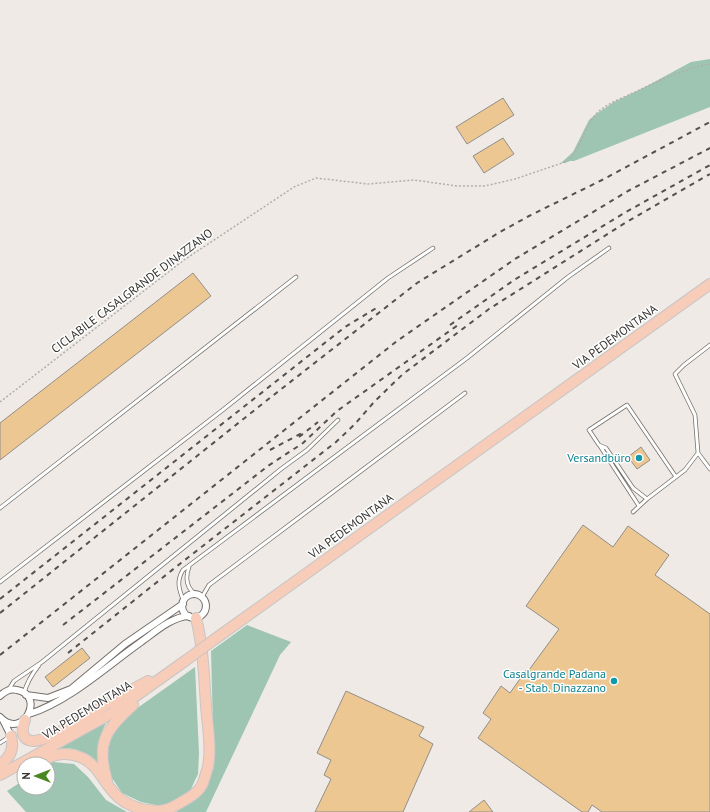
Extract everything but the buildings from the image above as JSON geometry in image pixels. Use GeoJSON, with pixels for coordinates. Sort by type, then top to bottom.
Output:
{"type":"FeatureCollection","features":[{"type":"Feature","properties":{"kind":"main road","name":"VIA PEDEMONTANA"},"geometry":{"type":"LineString","coordinates":[[0,775],[112,713],[710,284]]}},
{"type":"Feature","properties":{"kind":"main road"},"geometry":{"type":"LineString","coordinates":[[52,756],[69,754],[82,757],[92,764],[108,787],[121,800],[141,809],[153,812],[167,811],[190,798],[202,784],[209,760],[203,657],[200,634],[193,617]]}},
{"type":"Feature","properties":{"kind":"main road"},"geometry":{"type":"LineString","coordinates":[[27,717],[22,728],[26,739],[31,741],[38,740],[61,732],[185,661]]}},
{"type":"Feature","properties":{"kind":"main road"},"geometry":{"type":"LineString","coordinates":[[108,787],[102,755],[104,742],[109,729],[118,718],[171,671]]}},
{"type":"Feature","properties":{"kind":"main road"},"geometry":{"type":"LineString","coordinates":[[0,764],[9,757],[12,751],[11,736]]}},
{"type":"Feature","properties":{"kind":"main road"},"geometry":{"type":"LineString","coordinates":[[0,782],[16,774]]}},
{"type":"Feature","properties":{"kind":"street"},"geometry":{"type":"LineString","coordinates":[[0,696],[8,691],[17,690],[25,694],[48,698],[71,689],[125,644],[183,603],[187,596],[195,594],[202,597],[206,603],[205,611],[200,616],[182,617],[162,627],[73,691],[44,709],[16,724],[12,724],[2,718]]}},
{"type":"Feature","properties":{"kind":"street"},"geometry":{"type":"LineString","coordinates":[[183,603],[184,610],[193,617]]}},
{"type":"Feature","properties":{"kind":"street"},"geometry":{"type":"LineString","coordinates":[[25,694],[30,704],[27,717]]}},
{"type":"Feature","properties":{"kind":"street"},"geometry":{"type":"LineString","coordinates":[[2,718],[11,736]]}},
{"type":"Feature","properties":{"kind":"lane"},"geometry":{"type":"LineString","coordinates":[[0,582],[224,409],[388,278],[433,248]]}},
{"type":"Feature","properties":{"kind":"lane"},"geometry":{"type":"LineString","coordinates":[[183,603],[179,588],[179,577],[183,570],[467,358],[568,278],[609,248]]}},
{"type":"Feature","properties":{"kind":"lane"},"geometry":{"type":"LineString","coordinates":[[0,508],[296,277]]}},
{"type":"Feature","properties":{"kind":"lane"},"geometry":{"type":"LineString","coordinates":[[710,345],[675,374],[695,415],[698,453],[710,469]]}},
{"type":"Feature","properties":{"kind":"lane"},"geometry":{"type":"LineString","coordinates":[[202,597],[209,585],[465,393]]}},
{"type":"Feature","properties":{"kind":"lane"},"geometry":{"type":"LineString","coordinates":[[639,506],[589,430],[626,405],[676,477]]}},
{"type":"Feature","properties":{"kind":"lane"},"geometry":{"type":"LineString","coordinates":[[8,691],[14,681],[42,662],[280,469],[307,450],[338,420]]}},
{"type":"Feature","properties":{"kind":"lane"},"geometry":{"type":"LineString","coordinates":[[599,445],[606,448],[632,488],[647,499]]}},
{"type":"Feature","properties":{"kind":"lane"},"geometry":{"type":"LineString","coordinates":[[633,512],[647,499],[685,470],[698,453]]}},
{"type":"Feature","properties":{"kind":"lane"},"geometry":{"type":"LineString","coordinates":[[189,566],[186,574],[186,580],[190,590],[195,594]]}},
{"type":"Feature","properties":{"kind":"lane"},"geometry":{"type":"LineString","coordinates":[[25,694],[26,684],[32,673],[42,662]]}},
{"type":"Feature","properties":{"kind":"lane"},"geometry":{"type":"LineString","coordinates":[[0,743],[11,736]]}},
{"type":"Feature","properties":{"kind":"path","name":"CICLABILE CASALGRANDE DINAZZANO"},"geometry":{"type":"LineString","coordinates":[[0,402],[184,260],[294,187],[316,178],[368,184],[414,180],[458,186],[485,186],[516,179],[568,161],[574,155],[590,122],[598,112],[614,102],[694,67],[710,64]]}},
{"type":"Feature","properties":{"kind":"green space"},"geometry":{"type":"Polygon","coordinates":[[[710,59],[710,107],[574,161],[561,163],[573,152],[589,120],[596,114],[614,102],[691,62],[710,59]]]}},
{"type":"Feature","properties":{"kind":"green space"},"geometry":{"type":"Polygon","coordinates":[[[247,625],[291,642],[280,655],[206,812],[176,812],[199,795],[214,768],[211,651],[247,625]]]}},
{"type":"Feature","properties":{"kind":"green space"},"geometry":{"type":"Polygon","coordinates":[[[195,667],[199,753],[198,774],[190,791],[182,798],[161,806],[141,802],[122,793],[112,778],[108,764],[108,749],[114,731],[122,719],[195,667]]]}},
{"type":"Feature","properties":{"kind":"green space"},"geometry":{"type":"Polygon","coordinates":[[[106,723],[98,743],[99,765],[85,753],[75,749],[56,749],[106,723]]]}},
{"type":"Feature","properties":{"kind":"green space"},"geometry":{"type":"Polygon","coordinates":[[[56,762],[74,764],[88,777],[106,800],[127,812],[26,812],[7,791],[16,785],[16,796],[56,796],[56,762]]]}},
{"type":"Feature","properties":{"kind":"railway"},"geometry":{"type":"LineString","coordinates":[[0,613],[417,283],[529,216],[602,180],[710,122]]}},
{"type":"Feature","properties":{"kind":"railway"},"geometry":{"type":"LineString","coordinates":[[0,655],[397,341],[515,259],[628,191],[710,148]]}},
{"type":"Feature","properties":{"kind":"railway"},"geometry":{"type":"LineString","coordinates":[[450,325],[514,280],[626,212],[710,165]]}},
{"type":"Feature","properties":{"kind":"railway"},"geometry":{"type":"LineString","coordinates":[[68,653],[336,442],[403,374],[489,309],[625,223],[710,174]]}},
{"type":"Feature","properties":{"kind":"railway"},"geometry":{"type":"LineString","coordinates":[[0,599],[345,327],[378,307]]}},
{"type":"Feature","properties":{"kind":"railway"},"geometry":{"type":"LineString","coordinates":[[63,625],[268,466],[303,443],[337,411],[458,325]]}},
{"type":"Feature","properties":{"kind":"railway"},"geometry":{"type":"LineString","coordinates":[[299,437],[318,422]]}},
{"type":"Feature","properties":{"kind":"railway"},"geometry":{"type":"LineString","coordinates":[[270,450],[302,433]]}},
{"type":"Feature","properties":{"kind":"place","name":"Versandbüro"},"geometry":{"type":"Point","coordinates":[639,458]}},
{"type":"Feature","properties":{"kind":"place","name":"Casalgrande Padana - Stab. Dinazzano"},"geometry":{"type":"Point","coordinates":[614,681]}}]}
